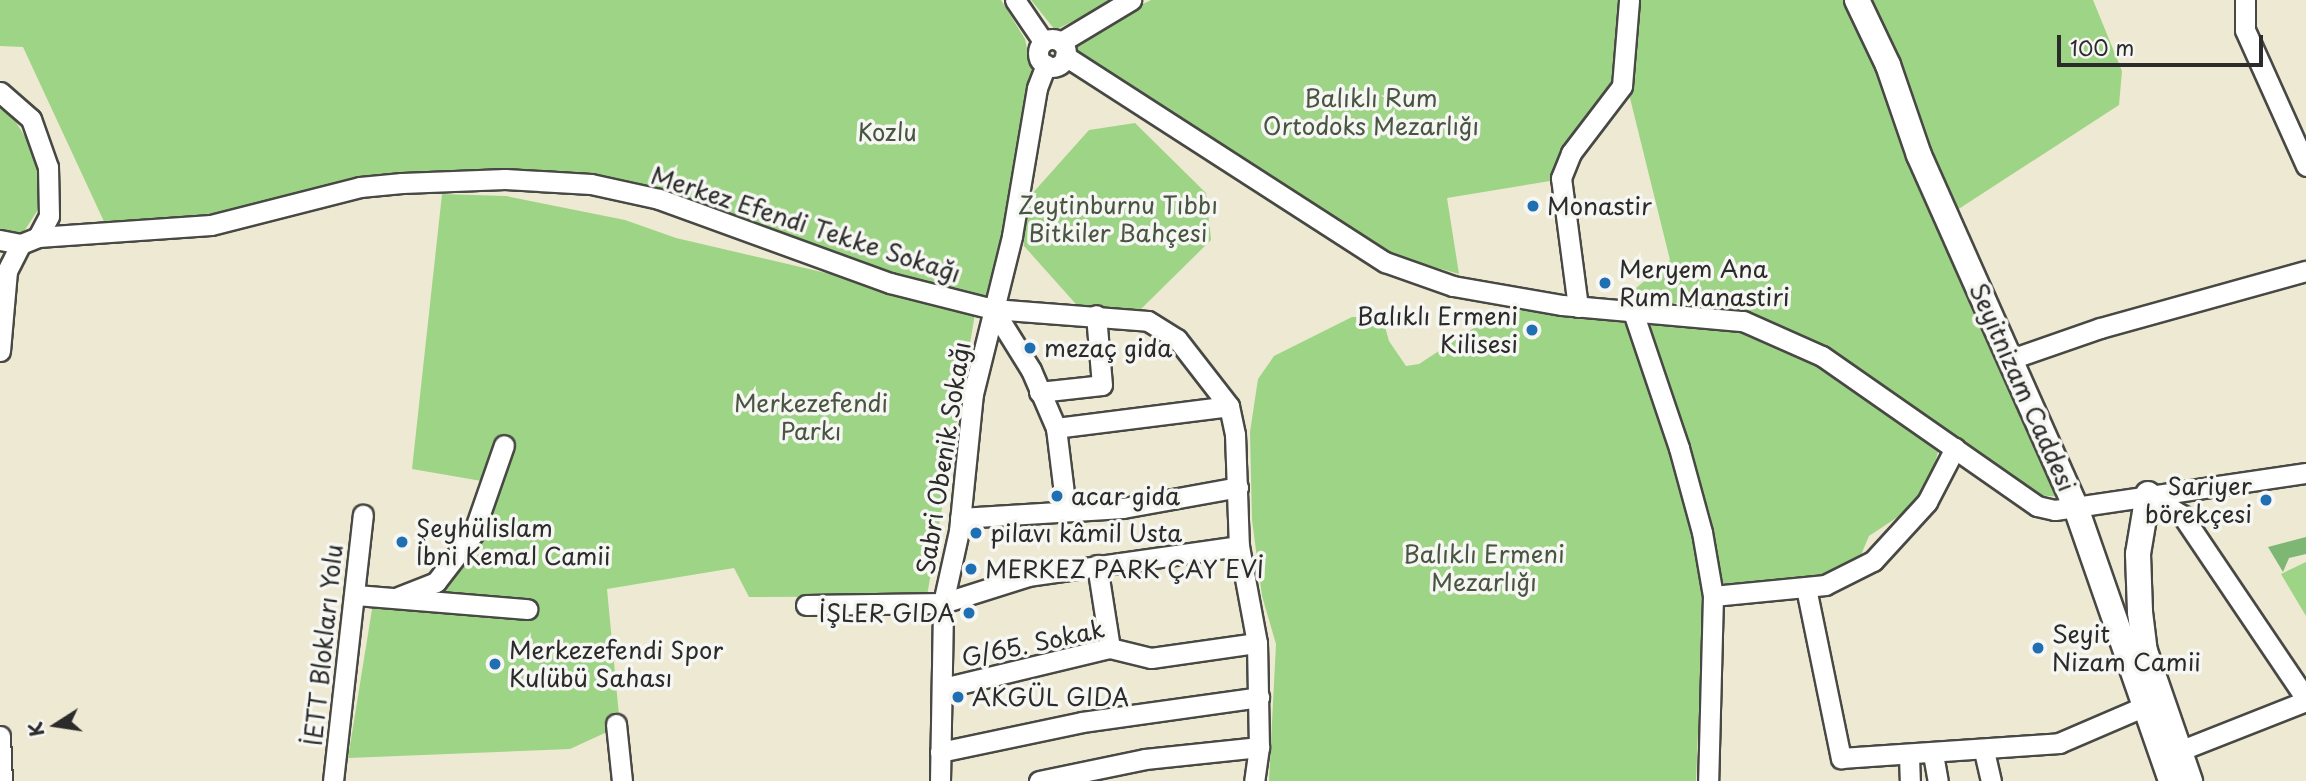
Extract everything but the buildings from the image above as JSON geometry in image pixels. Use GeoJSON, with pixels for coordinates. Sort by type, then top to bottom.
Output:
{"type":"FeatureCollection","features":[{"type":"Feature","properties":{"kind":"main road","name":"Seyitnizam Caddesi"},"geometry":{"type":"LineString","coordinates":[[1857,0],[1888,65],[1919,155],[2075,505],[2152,704],[2171,781]]}},
{"type":"Feature","properties":{"kind":"main road","name":"Seyitnizam Caddesi"},"geometry":{"type":"LineString","coordinates":[[2148,494],[2137,583],[2152,704],[2179,751],[2190,781]]}},
{"type":"Feature","properties":{"kind":"street"},"geometry":{"type":"LineString","coordinates":[[1015,0],[1057,46],[1385,262],[1453,286],[1578,307],[1743,321],[1822,356],[2037,506],[2055,510],[2148,494],[2306,473]]}},
{"type":"Feature","properties":{"kind":"street"},"geometry":{"type":"LineString","coordinates":[[1057,46],[1131,0]]}},
{"type":"Feature","properties":{"kind":"street"},"geometry":{"type":"LineString","coordinates":[[1578,307],[1561,177],[1571,153],[1622,86],[1629,0]]}},
{"type":"Feature","properties":{"kind":"street"},"geometry":{"type":"LineString","coordinates":[[2245,0],[2245,30],[2306,166]]}},
{"type":"Feature","properties":{"kind":"street","name":"Sabri Obenik Sokağı"},"geometry":{"type":"LineString","coordinates":[[940,781],[943,603],[960,518],[973,394],[1012,236],[1037,88],[1046,65],[1038,53],[1057,46]]}},
{"type":"Feature","properties":{"kind":"street"},"geometry":{"type":"LineString","coordinates":[[0,92],[30,119],[48,167],[49,216],[6,271],[0,351]]}},
{"type":"Feature","properties":{"kind":"street","name":"Merkez Efendi Tekke Sokağı"},"geometry":{"type":"LineString","coordinates":[[0,240],[30,241],[211,225],[370,186],[505,179],[591,184],[659,199],[890,283],[993,309],[1148,321],[1177,339],[1229,406]]}},
{"type":"Feature","properties":{"kind":"street"},"geometry":{"type":"LineString","coordinates":[[2011,359],[2100,328],[2306,271]]}},
{"type":"Feature","properties":{"kind":"street"},"geometry":{"type":"LineString","coordinates":[[993,309],[1039,392],[1056,429],[1066,510]]}},
{"type":"Feature","properties":{"kind":"street"},"geometry":{"type":"LineString","coordinates":[[1633,312],[1696,508],[1713,596],[1708,781]]}},
{"type":"Feature","properties":{"kind":"street"},"geometry":{"type":"LineString","coordinates":[[1039,392],[1102,385],[1096,315]]}},
{"type":"Feature","properties":{"kind":"street"},"geometry":{"type":"LineString","coordinates":[[1056,429],[1229,406],[1238,487],[1239,546],[1257,643],[1259,747],[1254,781]]}},
{"type":"Feature","properties":{"kind":"street"},"geometry":{"type":"LineString","coordinates":[[398,597],[436,582],[472,534],[505,445]]}},
{"type":"Feature","properties":{"kind":"street"},"geometry":{"type":"LineString","coordinates":[[1713,596],[1825,585],[1873,561],[1927,502],[1955,448]]}},
{"type":"Feature","properties":{"kind":"street"},"geometry":{"type":"LineString","coordinates":[[960,518],[1123,508],[1238,487]]}},
{"type":"Feature","properties":{"kind":"street"},"geometry":{"type":"LineString","coordinates":[[2148,494],[2182,515],[2306,700],[2179,751]]}},
{"type":"Feature","properties":{"kind":"street","name":"İETT Blokları Yolu"},"geometry":{"type":"LineString","coordinates":[[333,781],[356,595],[354,573],[363,515]]}},
{"type":"Feature","properties":{"kind":"street"},"geometry":{"type":"LineString","coordinates":[[806,605],[943,603],[1028,576],[1239,546]]}},
{"type":"Feature","properties":{"kind":"street"},"geometry":{"type":"LineString","coordinates":[[1097,565],[1110,648]]}},
{"type":"Feature","properties":{"kind":"street"},"geometry":{"type":"LineString","coordinates":[[1806,588],[1841,758],[1984,751],[2059,743],[2152,704]]}},
{"type":"Feature","properties":{"kind":"street"},"geometry":{"type":"LineString","coordinates":[[356,595],[527,609]]}},
{"type":"Feature","properties":{"kind":"street","name":"G/65. Sokak"},"geometry":{"type":"LineString","coordinates":[[943,688],[1110,648],[1151,658],[1257,643]]}},
{"type":"Feature","properties":{"kind":"street"},"geometry":{"type":"LineString","coordinates":[[940,752],[1082,722],[1259,697]]}},
{"type":"Feature","properties":{"kind":"street"},"geometry":{"type":"LineString","coordinates":[[616,724],[621,781]]}},
{"type":"Feature","properties":{"kind":"street"},"geometry":{"type":"LineString","coordinates":[[0,736],[2,781]]}},
{"type":"Feature","properties":{"kind":"street"},"geometry":{"type":"LineString","coordinates":[[1039,781],[1145,759],[1259,747]]}},
{"type":"Feature","properties":{"kind":"street"},"geometry":{"type":"LineString","coordinates":[[1984,751],[1991,781]]}},
{"type":"Feature","properties":{"kind":"street"},"geometry":{"type":"LineString","coordinates":[[1933,754],[1938,781]]}},
{"type":"Feature","properties":{"kind":"street"},"geometry":{"type":"LineString","coordinates":[[1909,755],[1910,781]]}},
{"type":"Feature","properties":{"kind":"green space","name":"Kozlu"},"geometry":{"type":"Polygon","coordinates":[[[0,0],[1001,0],[1025,39],[1032,72],[1005,223],[986,296],[888,272],[699,202],[641,187],[499,173],[107,228],[23,47],[0,46],[0,0]]]}},
{"type":"Feature","properties":{"kind":"green space"},"geometry":{"type":"Polygon","coordinates":[[[1031,0],[1117,0],[1055,30],[1031,0]]]}},
{"type":"Feature","properties":{"kind":"green space","name":"Balıklı Rum Ortodoks Mezarlığı"},"geometry":{"type":"Polygon","coordinates":[[[1151,0],[1620,0],[1614,78],[1569,147],[1556,180],[1447,198],[1459,274],[1388,254],[1339,226],[1073,49],[1100,25],[1151,0]]]}},
{"type":"Feature","properties":{"kind":"green space"},"geometry":{"type":"Polygon","coordinates":[[[1638,0],[1845,0],[2062,497],[2035,495],[1821,348],[1748,314],[1708,304],[1619,302],[1670,260],[1628,90],[1638,0]]]}},
{"type":"Feature","properties":{"kind":"green space"},"geometry":{"type":"Polygon","coordinates":[[[1865,0],[2093,0],[2122,71],[2119,105],[1954,212],[1865,0]]]}},
{"type":"Feature","properties":{"kind":"green space"},"geometry":{"type":"Polygon","coordinates":[[[0,109],[12,116],[33,149],[41,184],[41,205],[23,233],[0,232],[0,109]]]}},
{"type":"Feature","properties":{"kind":"green space","name":"Zeytinburnu Tıbbı Bitkiler Bahçesi"},"geometry":{"type":"Polygon","coordinates":[[[1135,123],[1206,193],[1211,240],[1140,310],[1083,312],[1024,246],[1022,205],[1089,130],[1135,123]]]}},
{"type":"Feature","properties":{"kind":"green space","name":"Merkezefendi Parkı"},"geometry":{"type":"Polygon","coordinates":[[[442,194],[506,196],[625,220],[676,238],[976,308],[927,596],[749,597],[734,568],[607,589],[620,726],[570,749],[348,758],[373,603],[436,590],[499,484],[412,469],[442,194]]]}},
{"type":"Feature","properties":{"kind":"green space","name":"Balıklı Ermeni Mezarlığı"},"geometry":{"type":"Polygon","coordinates":[[[1524,310],[1632,324],[1679,456],[1698,549],[1703,609],[1696,781],[1269,781],[1276,644],[1262,596],[1252,520],[1250,432],[1258,379],[1274,356],[1352,317],[1382,316],[1389,341],[1406,366],[1419,364],[1489,318],[1524,310]]]}},
{"type":"Feature","properties":{"kind":"green space"},"geometry":{"type":"Polygon","coordinates":[[[1643,323],[1743,327],[1817,363],[1938,452],[1925,499],[1869,536],[1861,555],[1822,579],[1722,588],[1710,514],[1643,323]]]}},
{"type":"Feature","properties":{"kind":"green space"},"geometry":{"type":"Polygon","coordinates":[[[2306,537],[2306,554],[2289,558],[2283,572],[2268,547],[2306,537]]]}},
{"type":"Feature","properties":{"kind":"green space"},"geometry":{"type":"Polygon","coordinates":[[[2306,562],[2306,616],[2281,574],[2306,562]]]}},
{"type":"Feature","properties":{"kind":"place","name":"Monastir"},"geometry":{"type":"Point","coordinates":[1533,206]}},
{"type":"Feature","properties":{"kind":"place","name":"Meryem Ana Rum Manastiri"},"geometry":{"type":"Point","coordinates":[1605,283]}},
{"type":"Feature","properties":{"kind":"place","name":"Balıklı Ermeni Kilisesi"},"geometry":{"type":"Point","coordinates":[1532,330]}},
{"type":"Feature","properties":{"kind":"place","name":"mezaç gida"},"geometry":{"type":"Point","coordinates":[1030,348]}},
{"type":"Feature","properties":{"kind":"place","name":"acar gida"},"geometry":{"type":"Point","coordinates":[1057,496]}},
{"type":"Feature","properties":{"kind":"place","name":"Sariyer börekçesi"},"geometry":{"type":"Point","coordinates":[2266,500]}},
{"type":"Feature","properties":{"kind":"place","name":"pilavı kâmil Usta"},"geometry":{"type":"Point","coordinates":[976,533]}},
{"type":"Feature","properties":{"kind":"place","name":"Şeyhülislam İbni Kemal Camii"},"geometry":{"type":"Point","coordinates":[402,542]}},
{"type":"Feature","properties":{"kind":"place","name":"MERKEZ PARK ÇAY EVİ"},"geometry":{"type":"Point","coordinates":[971,569]}},
{"type":"Feature","properties":{"kind":"place","name":"İŞLER GIDA"},"geometry":{"type":"Point","coordinates":[969,613]}},
{"type":"Feature","properties":{"kind":"place","name":"Seyit Nizam Camii"},"geometry":{"type":"Point","coordinates":[2038,648]}},
{"type":"Feature","properties":{"kind":"place","name":"Merkezefendi Spor Kulübü Sahası"},"geometry":{"type":"Point","coordinates":[495,664]}},
{"type":"Feature","properties":{"kind":"place","name":"AKGÜL GIDA"},"geometry":{"type":"Point","coordinates":[958,697]}}]}
